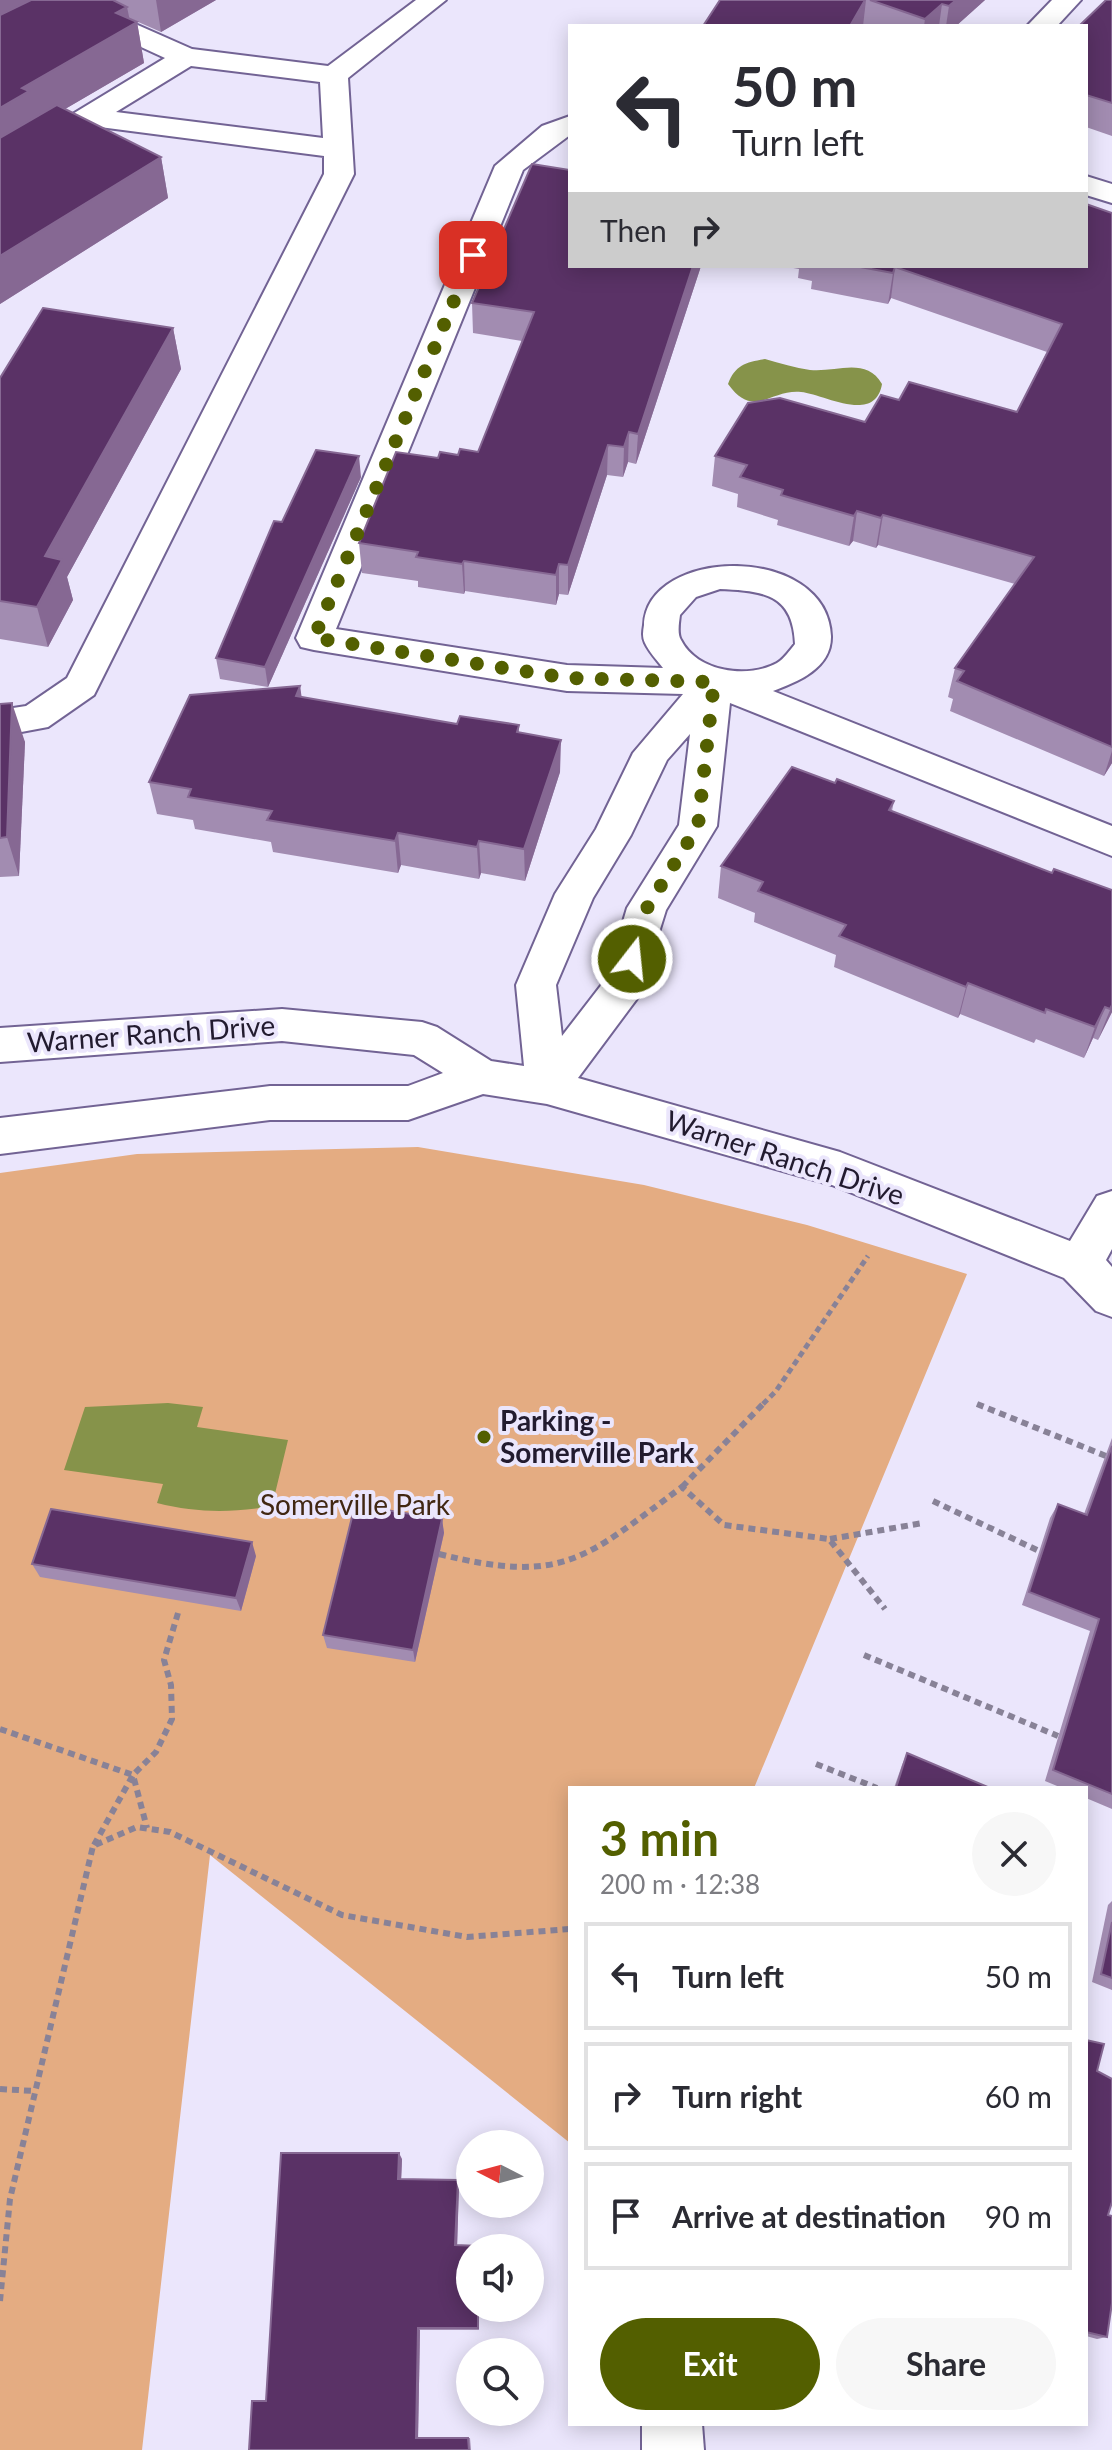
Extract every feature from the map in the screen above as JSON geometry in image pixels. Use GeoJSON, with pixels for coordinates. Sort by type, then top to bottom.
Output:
{"type":"FeatureCollection","features":[{"type":"Feature","properties":{"kind":"street"},"geometry":{"type":"LineString","coordinates":[[0,50],[77,7],[186,57],[334,75],[433,0]]}},
{"type":"Feature","properties":{"kind":"street"},"geometry":{"type":"LineString","coordinates":[[1043,24],[1068,0]]}},
{"type":"Feature","properties":{"kind":"street"},"geometry":{"type":"LineString","coordinates":[[0,170],[186,57]]}},
{"type":"Feature","properties":{"kind":"street"},"geometry":{"type":"LineString","coordinates":[[0,723],[35,718],[81,686],[339,174],[334,75]]}},
{"type":"Feature","properties":{"kind":"street"},"geometry":{"type":"LineString","coordinates":[[89,117],[337,149]]}},
{"type":"Feature","properties":{"kind":"street"},"geometry":{"type":"LineString","coordinates":[[568,126],[552,132],[510,166],[314,638],[567,678],[714,682],[1112,842]]}},
{"type":"Feature","properties":{"kind":"street"},"geometry":{"type":"LineString","coordinates":[[1088,186],[1112,194]]}},
{"type":"Feature","properties":{"kind":"street"},"geometry":{"type":"LineString","coordinates":[[547,1087],[625,985],[647,908],[698,826],[714,682]]}},
{"type":"Feature","properties":{"kind":"street"},"geometry":{"type":"LineString","coordinates":[[547,1087],[536,985],[575,894],[612,835],[652,753],[714,682]]}},
{"type":"Feature","properties":{"kind":"street","name":"Warner Ranch Drive"},"geometry":{"type":"LineString","coordinates":[[0,1045],[282,1025],[422,1039],[482,1077],[547,1087],[683,1123],[840,1170],[1096,1262],[1112,1297]]}},
{"type":"Feature","properties":{"kind":"street","name":"Warner Ranch Drive"},"geometry":{"type":"LineString","coordinates":[[0,1136],[270,1103],[408,1103],[482,1077]]}},
{"type":"Feature","properties":{"kind":"street"},"geometry":{"type":"LineString","coordinates":[[1096,1262],[1112,1209]]}},
{"type":"Feature","properties":{"kind":"street"},"geometry":{"type":"LineString","coordinates":[[672,2426],[673,2450]]}},
{"type":"Feature","properties":{"kind":"path"},"geometry":{"type":"LineString","coordinates":[[439,1554],[511,1569],[565,1564],[611,1539],[682,1487],[776,1391],[868,1256]]}},
{"type":"Feature","properties":{"kind":"path"},"geometry":{"type":"LineString","coordinates":[[977,1404],[1106,1456]]}},
{"type":"Feature","properties":{"kind":"path"},"geometry":{"type":"LineString","coordinates":[[682,1487],[724,1525],[829,1539],[923,1523]]}},
{"type":"Feature","properties":{"kind":"path"},"geometry":{"type":"LineString","coordinates":[[933,1501],[1039,1551]]}},
{"type":"Feature","properties":{"kind":"path"},"geometry":{"type":"LineString","coordinates":[[829,1539],[885,1609]]}},
{"type":"Feature","properties":{"kind":"path"},"geometry":{"type":"LineString","coordinates":[[0,2301],[10,2199],[93,1846],[133,1775],[156,1752],[172,1719],[171,1685],[164,1660],[178,1613]]}},
{"type":"Feature","properties":{"kind":"path"},"geometry":{"type":"LineString","coordinates":[[864,1655],[1058,1736]]}},
{"type":"Feature","properties":{"kind":"path"},"geometry":{"type":"LineString","coordinates":[[0,1729],[133,1775]]}},
{"type":"Feature","properties":{"kind":"path"},"geometry":{"type":"LineString","coordinates":[[816,1764],[872,1786]]}},
{"type":"Feature","properties":{"kind":"path"},"geometry":{"type":"LineString","coordinates":[[133,1775],[147,1828]]}},
{"type":"Feature","properties":{"kind":"path"},"geometry":{"type":"LineString","coordinates":[[93,1846],[137,1827],[170,1832],[342,1915],[467,1937],[568,1929]]}},
{"type":"Feature","properties":{"kind":"path"},"geometry":{"type":"LineString","coordinates":[[0,2089],[34,2091]]}},
{"type":"Feature","properties":{"kind":"green space","name":"Somerville Park"},"geometry":{"type":"Polygon","coordinates":[[[418,1147],[644,1185],[807,1225],[967,1274],[755,1786],[568,1786],[568,2141],[210,1855],[142,2450],[0,2450],[0,1173],[137,1154],[418,1147]]]}},
{"type":"Feature","properties":{"kind":"shaded area"},"geometry":{"type":"Polygon","coordinates":[[[765,359],[810,370],[859,368],[868,370],[882,384],[870,403],[859,405],[801,392],[754,402],[737,395],[728,384],[734,372],[742,366],[765,359]]]}},
{"type":"Feature","properties":{"kind":"shaded area"},"geometry":{"type":"Polygon","coordinates":[[[168,1403],[203,1407],[197,1427],[288,1440],[272,1506],[243,1510],[186,1509],[157,1503],[163,1484],[64,1470],[85,1407],[168,1403]]]}},
{"type":"Feature","properties":{"kind":"building"},"geometry":{"type":"Polygon","coordinates":[[[31,0],[113,0],[127,7],[116,13],[137,22],[22,88],[29,91],[0,108],[0,15],[31,0]]]}},
{"type":"Feature","properties":{"kind":"building"},"geometry":{"type":"Polygon","coordinates":[[[720,0],[865,0],[851,24],[704,24],[720,0]]]}},
{"type":"Feature","properties":{"kind":"building"},"geometry":{"type":"Polygon","coordinates":[[[870,0],[956,0],[949,6],[942,4],[925,19],[870,0]]]}},
{"type":"Feature","properties":{"kind":"building"},"geometry":{"type":"Polygon","coordinates":[[[1106,0],[1112,0],[1112,103],[1088,96],[1088,24],[1081,24],[1106,0]]]}},
{"type":"Feature","properties":{"kind":"building"},"geometry":{"type":"Polygon","coordinates":[[[57,105],[161,157],[0,256],[0,138],[57,105]]]}},
{"type":"Feature","properties":{"kind":"building"},"geometry":{"type":"Polygon","coordinates":[[[532,164],[568,170],[568,268],[692,268],[638,434],[629,432],[624,447],[608,445],[568,565],[559,564],[556,575],[416,557],[418,552],[359,543],[396,452],[438,458],[440,452],[458,455],[460,449],[478,452],[534,312],[472,303],[532,164]]]}},
{"type":"Feature","properties":{"kind":"building"},"geometry":{"type":"Polygon","coordinates":[[[1088,205],[1112,213],[1112,747],[957,681],[964,671],[955,668],[1034,557],[883,515],[881,518],[857,511],[854,516],[781,495],[783,490],[740,477],[747,465],[715,456],[748,403],[780,398],[865,422],[881,395],[899,400],[909,382],[1017,412],[1062,324],[898,268],[1088,268],[1088,205]]]}},
{"type":"Feature","properties":{"kind":"building"},"geometry":{"type":"Polygon","coordinates":[[[866,268],[895,268],[893,273],[866,268]]]}},
{"type":"Feature","properties":{"kind":"building"},"geometry":{"type":"Polygon","coordinates":[[[43,308],[173,328],[45,556],[62,560],[37,607],[0,601],[0,378],[43,308]]]}},
{"type":"Feature","properties":{"kind":"building"},"geometry":{"type":"Polygon","coordinates":[[[316,450],[359,456],[265,667],[216,658],[274,521],[282,522],[316,450]]]}},
{"type":"Feature","properties":{"kind":"building"},"geometry":{"type":"Polygon","coordinates":[[[300,686],[296,696],[457,724],[460,716],[519,725],[517,732],[561,740],[524,849],[479,841],[477,847],[398,833],[395,841],[267,820],[272,811],[188,797],[191,789],[149,782],[190,695],[300,686]]]}},
{"type":"Feature","properties":{"kind":"building"},"geometry":{"type":"Polygon","coordinates":[[[12,703],[7,837],[0,838],[0,704],[12,703]]]}},
{"type":"Feature","properties":{"kind":"building"},"geometry":{"type":"Polygon","coordinates":[[[792,767],[835,783],[837,779],[894,801],[889,810],[1052,873],[1054,869],[1112,890],[1110,1009],[1105,1007],[1095,1027],[1046,1009],[1045,1013],[968,983],[966,987],[839,936],[846,925],[758,891],[763,882],[721,866],[792,767]]]}},
{"type":"Feature","properties":{"kind":"building"},"geometry":{"type":"Polygon","coordinates":[[[1112,1446],[1112,1794],[1053,1770],[1099,1619],[1029,1592],[1058,1504],[1087,1515],[1112,1446]]]}},
{"type":"Feature","properties":{"kind":"building"},"geometry":{"type":"Polygon","coordinates":[[[355,1505],[442,1519],[413,1650],[323,1635],[355,1505]]]}},
{"type":"Feature","properties":{"kind":"building"},"geometry":{"type":"Polygon","coordinates":[[[51,1509],[252,1542],[236,1598],[32,1564],[51,1509]]]}},
{"type":"Feature","properties":{"kind":"building"},"geometry":{"type":"Polygon","coordinates":[[[907,1753],[985,1786],[897,1786],[907,1753]]]}},
{"type":"Feature","properties":{"kind":"building"},"geometry":{"type":"Polygon","coordinates":[[[1112,1922],[1112,1978],[1101,1974],[1112,1922]]]}},
{"type":"Feature","properties":{"kind":"building"},"geometry":{"type":"Polygon","coordinates":[[[1088,2040],[1104,2044],[1097,2071],[1112,2079],[1112,2202],[1108,2215],[1112,2216],[1112,2303],[1107,2337],[1088,2332],[1088,2040]]]}},
{"type":"Feature","properties":{"kind":"building"},"geometry":{"type":"Polygon","coordinates":[[[281,2153],[399,2153],[398,2179],[456,2180],[456,2322],[478,2322],[478,2328],[418,2328],[416,2438],[468,2438],[469,2450],[249,2450],[252,2401],[266,2401],[281,2153]]]}},
{"type":"Feature","properties":{"kind":"place","name":"Parking - Somerville Park"},"geometry":{"type":"Point","coordinates":[484,1437]}},
{"type":"Feature","properties":{"kind":"route"},"geometry":{"type":"LineString","coordinates":[[473,255],[314,638],[567,678],[714,682],[698,826],[647,908],[632,959]]}}]}
